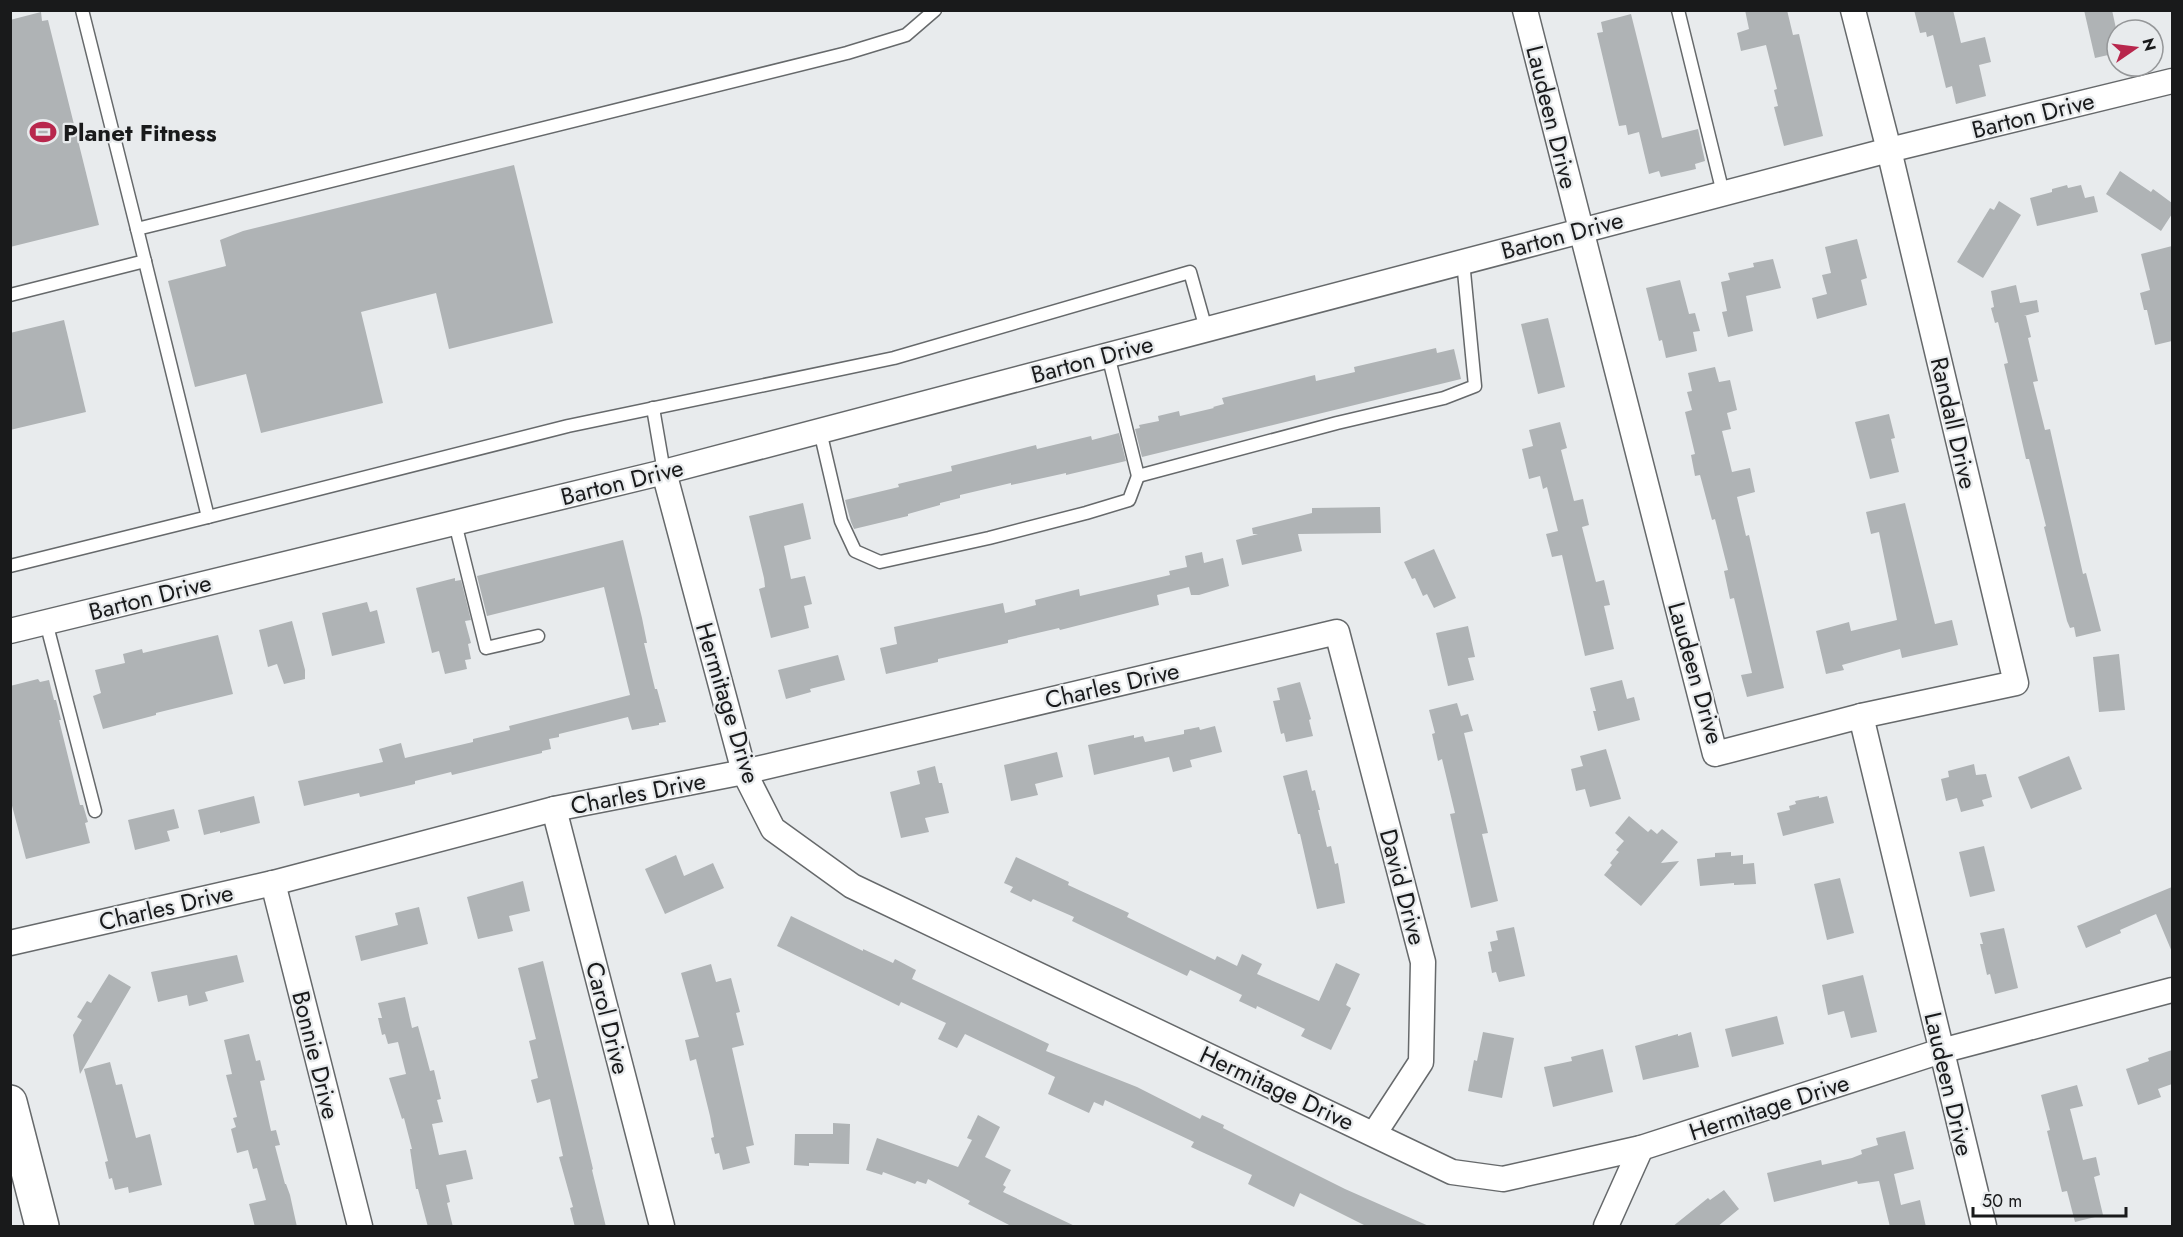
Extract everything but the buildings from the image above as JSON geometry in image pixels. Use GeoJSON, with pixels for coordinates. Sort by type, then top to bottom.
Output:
{"type":"FeatureCollection","features":[{"type":"Feature","properties":{"kind":"main road"},"geometry":{"type":"LineString","coordinates":[[10,1102],[42,1227]]}},
{"type":"Feature","properties":{"kind":"street","name":"Laudeen Drive"},"geometry":{"type":"LineString","coordinates":[[1526,10],[1580,230],[1715,754],[1861,716],[1984,1227]]}},
{"type":"Feature","properties":{"kind":"street","name":"Randall Drive"},"geometry":{"type":"LineString","coordinates":[[1853,10],[1889,150],[2016,682],[1861,716]]}},
{"type":"Feature","properties":{"kind":"street","name":"Barton Drive"},"geometry":{"type":"LineString","coordinates":[[10,631],[664,472],[1580,230],[1889,150],[2172,81]]}},
{"type":"Feature","properties":{"kind":"street","name":"Hermitage Drive"},"geometry":{"type":"LineString","coordinates":[[664,472],[744,772],[773,830],[852,886],[1452,1172],[1503,1179],[1641,1148],[1941,1051],[2172,990]]}},
{"type":"Feature","properties":{"kind":"street","name":"Charles Drive"},"geometry":{"type":"LineString","coordinates":[[10,943],[273,883],[554,809],[744,772],[1336,632]]}},
{"type":"Feature","properties":{"kind":"street","name":"David Drive"},"geometry":{"type":"LineString","coordinates":[[1336,632],[1423,962],[1421,1062],[1374,1134]]}},
{"type":"Feature","properties":{"kind":"street","name":"Carol Drive"},"geometry":{"type":"LineString","coordinates":[[554,809],[662,1227]]}},
{"type":"Feature","properties":{"kind":"street","name":"Bonnie Drive"},"geometry":{"type":"LineString","coordinates":[[273,883],[360,1227]]}},
{"type":"Feature","properties":{"kind":"street"},"geometry":{"type":"LineString","coordinates":[[1606,1227],[1641,1148]]}},
{"type":"Feature","properties":{"kind":"lane"},"geometry":{"type":"LineString","coordinates":[[82,10],[208,517]]}},
{"type":"Feature","properties":{"kind":"lane"},"geometry":{"type":"LineString","coordinates":[[137,229],[847,53],[906,35],[934,10]]}},
{"type":"Feature","properties":{"kind":"lane"},"geometry":{"type":"LineString","coordinates":[[1678,10],[1723,193]]}},
{"type":"Feature","properties":{"kind":"lane"},"geometry":{"type":"LineString","coordinates":[[10,295],[145,261]]}},
{"type":"Feature","properties":{"kind":"lane"},"geometry":{"type":"LineString","coordinates":[[1138,476],[1337,423],[1444,398],[1475,386],[1462,261]]}},
{"type":"Feature","properties":{"kind":"lane"},"geometry":{"type":"LineString","coordinates":[[10,566],[568,426],[894,358],[1190,272],[1206,329]]}},
{"type":"Feature","properties":{"kind":"lane"},"geometry":{"type":"LineString","coordinates":[[820,431],[841,521],[855,552],[880,562],[989,538],[1086,513],[1129,500],[1138,476],[1108,355]]}},
{"type":"Feature","properties":{"kind":"lane"},"geometry":{"type":"LineString","coordinates":[[653,408],[664,472]]}},
{"type":"Feature","properties":{"kind":"lane"},"geometry":{"type":"LineString","coordinates":[[455,523],[486,648],[538,636]]}},
{"type":"Feature","properties":{"kind":"lane"},"geometry":{"type":"LineString","coordinates":[[46,622],[95,811]]}},
{"type":"Feature","properties":{"kind":"place","name":"Planet Fitness"},"geometry":{"type":"Point","coordinates":[43,132]}}]}
